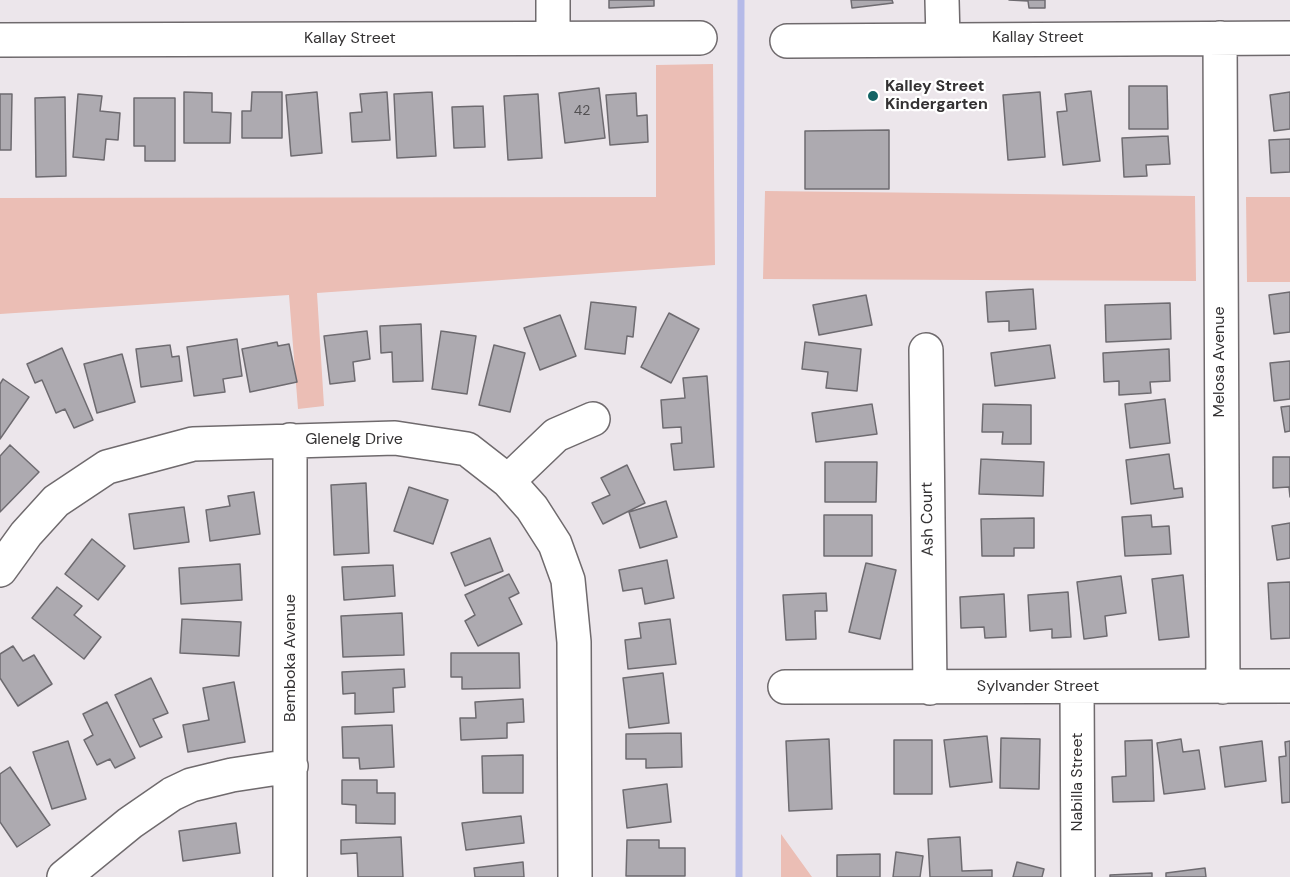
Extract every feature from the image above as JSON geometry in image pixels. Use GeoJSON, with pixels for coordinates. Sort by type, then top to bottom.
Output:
{"type":"FeatureCollection","features":[{"type":"Feature","properties":{"kind":"street"},"geometry":{"type":"LineString","coordinates":[[553,0],[554,38]]}},
{"type":"Feature","properties":{"kind":"street"},"geometry":{"type":"LineString","coordinates":[[942,0],[943,39]]}},
{"type":"Feature","properties":{"kind":"street","name":"Kallay Street"},"geometry":{"type":"LineString","coordinates":[[0,40],[700,38]]}},
{"type":"Feature","properties":{"kind":"street","name":"Melosa Avenue"},"geometry":{"type":"LineString","coordinates":[[1220,38],[1223,687]]}},
{"type":"Feature","properties":{"kind":"street","name":"Kallay Street"},"geometry":{"type":"LineString","coordinates":[[787,41],[1290,38]]}},
{"type":"Feature","properties":{"kind":"street","name":"Ash Court"},"geometry":{"type":"LineString","coordinates":[[926,350],[930,688]]}},
{"type":"Feature","properties":{"kind":"street"},"geometry":{"type":"LineString","coordinates":[[508,481],[556,435],[593,419]]}},
{"type":"Feature","properties":{"kind":"street","name":"Glenelg Drive"},"geometry":{"type":"LineString","coordinates":[[0,570],[26,534],[56,501],[107,467],[193,444],[395,438],[467,449],[508,481],[532,508],[555,544],[572,600],[575,877]]}},
{"type":"Feature","properties":{"kind":"street","name":"Bemboka Avenue"},"geometry":{"type":"LineString","coordinates":[[290,440],[290,877]]}},
{"type":"Feature","properties":{"kind":"street","name":"Sylvander Street"},"geometry":{"type":"LineString","coordinates":[[785,687],[1290,686]]}},
{"type":"Feature","properties":{"kind":"street","name":"Nabilla Street"},"geometry":{"type":"LineString","coordinates":[[1077,687],[1078,877]]}},
{"type":"Feature","properties":{"kind":"street"},"geometry":{"type":"LineString","coordinates":[[64,877],[130,823],[172,794],[191,785],[232,775],[291,766]]}},
{"type":"Feature","properties":{"kind":"shaded area"},"geometry":{"type":"Polygon","coordinates":[[[713,64],[715,265],[317,293],[324,406],[298,409],[289,295],[0,314],[0,198],[656,197],[656,65],[713,64]]]}},
{"type":"Feature","properties":{"kind":"shaded area"},"geometry":{"type":"Polygon","coordinates":[[[765,191],[1195,196],[1196,281],[763,279],[765,191]]]}},
{"type":"Feature","properties":{"kind":"shaded area"},"geometry":{"type":"Polygon","coordinates":[[[1246,197],[1290,197],[1290,282],[1247,282],[1246,197]]]}},
{"type":"Feature","properties":{"kind":"shaded area"},"geometry":{"type":"Polygon","coordinates":[[[781,834],[812,877],[781,877],[781,834]]]}},
{"type":"Feature","properties":{"kind":"building"},"geometry":{"type":"Polygon","coordinates":[[[609,0],[654,0],[654,6],[609,8],[609,0]]]}},
{"type":"Feature","properties":{"kind":"building"},"geometry":{"type":"Polygon","coordinates":[[[851,0],[892,0],[893,3],[852,8],[851,0]]]}},
{"type":"Feature","properties":{"kind":"building"},"geometry":{"type":"Polygon","coordinates":[[[1009,0],[1045,0],[1045,8],[1029,8],[1028,1],[1009,0]]]}},
{"type":"Feature","properties":{"kind":"building"},"geometry":{"type":"Polygon","coordinates":[[[1129,86],[1167,86],[1168,129],[1129,129],[1129,86]]]}},
{"type":"Feature","properties":{"kind":"building"},"geometry":{"type":"Polygon","coordinates":[[[599,88],[605,138],[565,143],[559,93],[599,88]]]}},
{"type":"Feature","properties":{"kind":"building"},"geometry":{"type":"Polygon","coordinates":[[[1091,91],[1100,161],[1063,165],[1057,112],[1067,111],[1065,94],[1091,91]]]}},
{"type":"Feature","properties":{"kind":"building"},"geometry":{"type":"Polygon","coordinates":[[[184,92],[212,93],[212,112],[231,113],[230,143],[184,143],[184,92]]]}},
{"type":"Feature","properties":{"kind":"building"},"geometry":{"type":"Polygon","coordinates":[[[252,92],[282,92],[282,138],[242,138],[242,111],[251,111],[252,92]]]}},
{"type":"Feature","properties":{"kind":"building"},"geometry":{"type":"Polygon","coordinates":[[[317,92],[322,153],[291,156],[286,95],[317,92]]]}},
{"type":"Feature","properties":{"kind":"building"},"geometry":{"type":"Polygon","coordinates":[[[387,92],[390,140],[352,142],[350,113],[362,112],[360,94],[387,92]]]}},
{"type":"Feature","properties":{"kind":"building"},"geometry":{"type":"Polygon","coordinates":[[[432,92],[436,156],[397,158],[394,94],[432,92]]]}},
{"type":"Feature","properties":{"kind":"building"},"geometry":{"type":"Polygon","coordinates":[[[1040,92],[1045,157],[1008,160],[1003,95],[1040,92]]]}},
{"type":"Feature","properties":{"kind":"building"},"geometry":{"type":"Polygon","coordinates":[[[1290,92],[1290,129],[1274,131],[1270,95],[1290,92]]]}},
{"type":"Feature","properties":{"kind":"building"},"geometry":{"type":"Polygon","coordinates":[[[636,93],[637,116],[647,115],[648,142],[610,145],[606,95],[636,93]]]}},
{"type":"Feature","properties":{"kind":"building"},"geometry":{"type":"Polygon","coordinates":[[[0,94],[12,94],[11,150],[0,150],[0,94]]]}},
{"type":"Feature","properties":{"kind":"building"},"geometry":{"type":"Polygon","coordinates":[[[78,94],[102,96],[100,111],[120,113],[118,140],[106,139],[104,160],[73,157],[78,94]]]}},
{"type":"Feature","properties":{"kind":"building"},"geometry":{"type":"Polygon","coordinates":[[[538,94],[542,158],[508,160],[504,96],[538,94]]]}},
{"type":"Feature","properties":{"kind":"building"},"geometry":{"type":"Polygon","coordinates":[[[65,97],[66,176],[36,177],[35,98],[65,97]]]}},
{"type":"Feature","properties":{"kind":"building"},"geometry":{"type":"Polygon","coordinates":[[[134,98],[175,98],[175,161],[145,161],[145,146],[134,146],[134,98]]]}},
{"type":"Feature","properties":{"kind":"building"},"geometry":{"type":"Polygon","coordinates":[[[483,106],[485,147],[454,148],[452,107],[483,106]]]}},
{"type":"Feature","properties":{"kind":"building"},"geometry":{"type":"Polygon","coordinates":[[[889,130],[889,189],[805,189],[805,131],[889,130]]]}},
{"type":"Feature","properties":{"kind":"building"},"geometry":{"type":"Polygon","coordinates":[[[1168,136],[1170,164],[1146,165],[1147,176],[1124,177],[1122,138],[1168,136]]]}},
{"type":"Feature","properties":{"kind":"building"},"geometry":{"type":"Polygon","coordinates":[[[1290,139],[1290,172],[1271,173],[1269,140],[1290,139]]]}},
{"type":"Feature","properties":{"kind":"building"},"geometry":{"type":"Polygon","coordinates":[[[1033,289],[1036,329],[1009,331],[1009,321],[988,322],[986,292],[1033,289]]]}},
{"type":"Feature","properties":{"kind":"building"},"geometry":{"type":"Polygon","coordinates":[[[1290,292],[1290,332],[1274,334],[1269,295],[1290,292]]]}},
{"type":"Feature","properties":{"kind":"building"},"geometry":{"type":"Polygon","coordinates":[[[866,295],[872,325],[819,335],[813,305],[866,295]]]}},
{"type":"Feature","properties":{"kind":"building"},"geometry":{"type":"Polygon","coordinates":[[[591,302],[636,307],[633,337],[627,336],[625,354],[585,349],[591,302]]]}},
{"type":"Feature","properties":{"kind":"building"},"geometry":{"type":"Polygon","coordinates":[[[1170,303],[1171,339],[1106,342],[1105,305],[1170,303]]]}},
{"type":"Feature","properties":{"kind":"building"},"geometry":{"type":"Polygon","coordinates":[[[669,313],[699,329],[671,383],[641,367],[669,313]]]}},
{"type":"Feature","properties":{"kind":"building"},"geometry":{"type":"Polygon","coordinates":[[[560,315],[576,356],[540,370],[524,328],[560,315]]]}},
{"type":"Feature","properties":{"kind":"building"},"geometry":{"type":"Polygon","coordinates":[[[421,324],[423,381],[393,382],[392,352],[381,353],[380,326],[421,324]]]}},
{"type":"Feature","properties":{"kind":"building"},"geometry":{"type":"Polygon","coordinates":[[[367,331],[370,359],[353,362],[355,381],[330,384],[324,336],[367,331]]]}},
{"type":"Feature","properties":{"kind":"building"},"geometry":{"type":"Polygon","coordinates":[[[441,331],[476,336],[467,394],[432,389],[441,331]]]}},
{"type":"Feature","properties":{"kind":"building"},"geometry":{"type":"Polygon","coordinates":[[[237,339],[242,376],[223,379],[225,392],[194,396],[187,347],[237,339]]]}},
{"type":"Feature","properties":{"kind":"building"},"geometry":{"type":"Polygon","coordinates":[[[277,342],[278,346],[289,344],[297,382],[250,392],[242,349],[277,342]]]}},
{"type":"Feature","properties":{"kind":"building"},"geometry":{"type":"Polygon","coordinates":[[[805,342],[861,349],[857,391],[826,388],[828,372],[802,369],[805,342]]]}},
{"type":"Feature","properties":{"kind":"building"},"geometry":{"type":"Polygon","coordinates":[[[170,345],[172,357],[179,356],[182,381],[141,387],[136,349],[170,345]]]}},
{"type":"Feature","properties":{"kind":"building"},"geometry":{"type":"Polygon","coordinates":[[[494,345],[525,353],[510,412],[479,405],[494,345]]]}},
{"type":"Feature","properties":{"kind":"building"},"geometry":{"type":"Polygon","coordinates":[[[1050,345],[1055,378],[995,386],[991,353],[1050,345]]]}},
{"type":"Feature","properties":{"kind":"building"},"geometry":{"type":"Polygon","coordinates":[[[62,348],[93,420],[74,428],[65,409],[56,413],[42,380],[35,383],[27,364],[62,348]]]}},
{"type":"Feature","properties":{"kind":"building"},"geometry":{"type":"Polygon","coordinates":[[[1169,349],[1170,381],[1150,382],[1151,393],[1119,395],[1119,381],[1104,382],[1103,353],[1169,349]]]}},
{"type":"Feature","properties":{"kind":"building"},"geometry":{"type":"Polygon","coordinates":[[[122,354],[135,402],[97,413],[84,364],[122,354]]]}},
{"type":"Feature","properties":{"kind":"building"},"geometry":{"type":"Polygon","coordinates":[[[1290,361],[1290,399],[1274,401],[1270,363],[1290,361]]]}},
{"type":"Feature","properties":{"kind":"building"},"geometry":{"type":"Polygon","coordinates":[[[707,376],[714,467],[674,470],[671,444],[682,443],[681,427],[663,428],[661,400],[685,398],[683,378],[707,376]]]}},
{"type":"Feature","properties":{"kind":"building"},"geometry":{"type":"Polygon","coordinates":[[[3,379],[29,397],[0,439],[0,384],[3,379]]]}},
{"type":"Feature","properties":{"kind":"building"},"geometry":{"type":"Polygon","coordinates":[[[1165,399],[1170,443],[1130,448],[1125,404],[1165,399]]]}},
{"type":"Feature","properties":{"kind":"building"},"geometry":{"type":"Polygon","coordinates":[[[872,404],[877,434],[816,442],[812,413],[872,404]]]}},
{"type":"Feature","properties":{"kind":"building"},"geometry":{"type":"Polygon","coordinates":[[[983,404],[1031,405],[1031,444],[1002,444],[1003,432],[982,432],[983,404]]]}},
{"type":"Feature","properties":{"kind":"building"},"geometry":{"type":"Polygon","coordinates":[[[1290,406],[1290,431],[1285,432],[1281,407],[1290,406]]]}},
{"type":"Feature","properties":{"kind":"building"},"geometry":{"type":"Polygon","coordinates":[[[10,445],[39,472],[0,512],[0,456],[10,445]]]}},
{"type":"Feature","properties":{"kind":"building"},"geometry":{"type":"Polygon","coordinates":[[[1169,454],[1174,489],[1182,488],[1183,497],[1131,504],[1126,460],[1169,454]]]}},
{"type":"Feature","properties":{"kind":"building"},"geometry":{"type":"Polygon","coordinates":[[[1273,457],[1290,457],[1290,497],[1289,487],[1273,488],[1273,457]]]}},
{"type":"Feature","properties":{"kind":"building"},"geometry":{"type":"Polygon","coordinates":[[[981,459],[1044,462],[1043,496],[979,494],[981,459]]]}},
{"type":"Feature","properties":{"kind":"building"},"geometry":{"type":"Polygon","coordinates":[[[825,462],[877,462],[876,502],[825,502],[825,462]]]}},
{"type":"Feature","properties":{"kind":"building"},"geometry":{"type":"Polygon","coordinates":[[[627,465],[645,503],[603,524],[592,503],[610,495],[601,478],[627,465]]]}},
{"type":"Feature","properties":{"kind":"building"},"geometry":{"type":"Polygon","coordinates":[[[366,483],[369,553],[334,555],[331,485],[366,483]]]}},
{"type":"Feature","properties":{"kind":"building"},"geometry":{"type":"Polygon","coordinates":[[[409,487],[448,500],[433,544],[394,531],[409,487]]]}},
{"type":"Feature","properties":{"kind":"building"},"geometry":{"type":"Polygon","coordinates":[[[254,492],[260,534],[210,541],[206,510],[230,506],[228,496],[254,492]]]}},
{"type":"Feature","properties":{"kind":"building"},"geometry":{"type":"Polygon","coordinates":[[[666,501],[677,537],[640,548],[629,512],[666,501]]]}},
{"type":"Feature","properties":{"kind":"building"},"geometry":{"type":"Polygon","coordinates":[[[184,507],[189,542],[134,549],[129,514],[184,507]]]}},
{"type":"Feature","properties":{"kind":"building"},"geometry":{"type":"Polygon","coordinates":[[[824,515],[872,515],[872,556],[824,556],[824,515]]]}},
{"type":"Feature","properties":{"kind":"building"},"geometry":{"type":"Polygon","coordinates":[[[1151,515],[1152,527],[1169,526],[1171,554],[1125,556],[1122,517],[1151,515]]]}},
{"type":"Feature","properties":{"kind":"building"},"geometry":{"type":"Polygon","coordinates":[[[1034,518],[1034,548],[1014,548],[1014,556],[982,556],[981,519],[1034,518]]]}},
{"type":"Feature","properties":{"kind":"building"},"geometry":{"type":"Polygon","coordinates":[[[1290,523],[1290,558],[1277,560],[1272,526],[1290,523]]]}},
{"type":"Feature","properties":{"kind":"building"},"geometry":{"type":"Polygon","coordinates":[[[490,538],[503,571],[465,586],[451,553],[490,538]]]}},
{"type":"Feature","properties":{"kind":"building"},"geometry":{"type":"Polygon","coordinates":[[[92,539],[125,566],[98,600],[65,574],[92,539]]]}},
{"type":"Feature","properties":{"kind":"building"},"geometry":{"type":"Polygon","coordinates":[[[667,560],[674,598],[645,604],[642,588],[623,591],[619,570],[667,560]]]}},
{"type":"Feature","properties":{"kind":"building"},"geometry":{"type":"Polygon","coordinates":[[[866,563],[896,570],[880,639],[849,632],[866,563]]]}},
{"type":"Feature","properties":{"kind":"building"},"geometry":{"type":"Polygon","coordinates":[[[240,564],[242,600],[181,604],[179,568],[240,564]]]}},
{"type":"Feature","properties":{"kind":"building"},"geometry":{"type":"Polygon","coordinates":[[[393,565],[395,596],[344,600],[342,567],[393,565]]]}},
{"type":"Feature","properties":{"kind":"building"},"geometry":{"type":"Polygon","coordinates":[[[509,574],[519,593],[509,598],[522,624],[478,646],[465,621],[475,615],[465,595],[509,574]]]}},
{"type":"Feature","properties":{"kind":"building"},"geometry":{"type":"Polygon","coordinates":[[[1183,575],[1189,637],[1159,640],[1152,579],[1183,575]]]}},
{"type":"Feature","properties":{"kind":"building"},"geometry":{"type":"Polygon","coordinates":[[[1121,576],[1126,613],[1105,616],[1107,636],[1084,639],[1077,582],[1121,576]]]}},
{"type":"Feature","properties":{"kind":"building"},"geometry":{"type":"Polygon","coordinates":[[[1290,582],[1290,638],[1271,639],[1268,583],[1290,582]]]}},
{"type":"Feature","properties":{"kind":"building"},"geometry":{"type":"Polygon","coordinates":[[[57,587],[82,606],[74,615],[101,637],[84,659],[32,618],[57,587]]]}},
{"type":"Feature","properties":{"kind":"building"},"geometry":{"type":"Polygon","coordinates":[[[1068,592],[1071,637],[1052,638],[1052,629],[1030,631],[1028,595],[1068,592]]]}},
{"type":"Feature","properties":{"kind":"building"},"geometry":{"type":"Polygon","coordinates":[[[826,593],[827,611],[815,611],[816,639],[786,640],[783,595],[826,593]]]}},
{"type":"Feature","properties":{"kind":"building"},"geometry":{"type":"Polygon","coordinates":[[[1004,594],[1006,637],[985,638],[984,627],[961,628],[960,597],[1004,594]]]}},
{"type":"Feature","properties":{"kind":"building"},"geometry":{"type":"Polygon","coordinates":[[[402,613],[404,655],[343,657],[341,616],[402,613]]]}},
{"type":"Feature","properties":{"kind":"building"},"geometry":{"type":"Polygon","coordinates":[[[182,619],[241,622],[239,656],[180,653],[182,619]]]}},
{"type":"Feature","properties":{"kind":"building"},"geometry":{"type":"Polygon","coordinates":[[[670,619],[676,664],[628,669],[625,640],[641,638],[639,623],[670,619]]]}},
{"type":"Feature","properties":{"kind":"building"},"geometry":{"type":"Polygon","coordinates":[[[13,646],[23,661],[34,655],[52,684],[18,706],[0,678],[0,654],[13,646]]]}},
{"type":"Feature","properties":{"kind":"building"},"geometry":{"type":"Polygon","coordinates":[[[451,653],[519,653],[520,688],[462,689],[462,677],[451,677],[451,653]]]}},
{"type":"Feature","properties":{"kind":"building"},"geometry":{"type":"Polygon","coordinates":[[[404,669],[405,687],[393,688],[394,712],[355,714],[355,693],[343,694],[342,672],[404,669]]]}},
{"type":"Feature","properties":{"kind":"building"},"geometry":{"type":"Polygon","coordinates":[[[663,673],[669,723],[629,728],[623,678],[663,673]]]}},
{"type":"Feature","properties":{"kind":"building"},"geometry":{"type":"Polygon","coordinates":[[[151,678],[168,713],[153,719],[162,737],[140,747],[115,695],[151,678]]]}},
{"type":"Feature","properties":{"kind":"building"},"geometry":{"type":"Polygon","coordinates":[[[234,682],[245,742],[188,752],[183,725],[209,720],[203,688],[234,682]]]}},
{"type":"Feature","properties":{"kind":"building"},"geometry":{"type":"Polygon","coordinates":[[[523,699],[524,722],[507,723],[507,738],[461,740],[460,718],[476,718],[475,702],[523,699]]]}},
{"type":"Feature","properties":{"kind":"building"},"geometry":{"type":"Polygon","coordinates":[[[107,702],[135,758],[115,768],[110,759],[97,765],[84,740],[93,735],[83,714],[107,702]]]}},
{"type":"Feature","properties":{"kind":"building"},"geometry":{"type":"Polygon","coordinates":[[[392,725],[394,767],[360,769],[359,758],[343,758],[342,727],[392,725]]]}},
{"type":"Feature","properties":{"kind":"building"},"geometry":{"type":"Polygon","coordinates":[[[681,733],[682,767],[646,768],[646,759],[626,759],[626,734],[681,733]]]}},
{"type":"Feature","properties":{"kind":"building"},"geometry":{"type":"Polygon","coordinates":[[[987,736],[992,782],[950,787],[944,740],[987,736]]]}},
{"type":"Feature","properties":{"kind":"building"},"geometry":{"type":"Polygon","coordinates":[[[1001,738],[1040,739],[1039,789],[1000,788],[1001,738]]]}},
{"type":"Feature","properties":{"kind":"building"},"geometry":{"type":"Polygon","coordinates":[[[829,739],[832,809],[789,811],[786,741],[829,739]]]}},
{"type":"Feature","properties":{"kind":"building"},"geometry":{"type":"Polygon","coordinates":[[[1181,739],[1183,752],[1199,750],[1205,789],[1164,794],[1157,743],[1181,739]]]}},
{"type":"Feature","properties":{"kind":"building"},"geometry":{"type":"Polygon","coordinates":[[[894,740],[932,740],[932,794],[894,794],[894,740]]]}},
{"type":"Feature","properties":{"kind":"building"},"geometry":{"type":"Polygon","coordinates":[[[1152,740],[1154,801],[1113,802],[1112,777],[1126,776],[1125,741],[1152,740]]]}},
{"type":"Feature","properties":{"kind":"building"},"geometry":{"type":"Polygon","coordinates":[[[68,741],[86,799],[52,809],[33,752],[68,741]]]}},
{"type":"Feature","properties":{"kind":"building"},"geometry":{"type":"Polygon","coordinates":[[[1262,741],[1266,781],[1225,787],[1220,747],[1262,741]]]}},
{"type":"Feature","properties":{"kind":"building"},"geometry":{"type":"Polygon","coordinates":[[[1290,741],[1290,802],[1282,803],[1279,757],[1286,756],[1285,742],[1290,741]]]}},
{"type":"Feature","properties":{"kind":"building"},"geometry":{"type":"Polygon","coordinates":[[[523,755],[523,793],[483,793],[482,756],[523,755]]]}},
{"type":"Feature","properties":{"kind":"building"},"geometry":{"type":"Polygon","coordinates":[[[10,767],[50,825],[17,847],[0,822],[0,774],[10,767]]]}},
{"type":"Feature","properties":{"kind":"building"},"geometry":{"type":"Polygon","coordinates":[[[342,780],[377,780],[377,793],[395,793],[395,824],[356,823],[356,805],[342,804],[342,780]]]}},
{"type":"Feature","properties":{"kind":"building"},"geometry":{"type":"Polygon","coordinates":[[[667,784],[671,822],[627,828],[623,790],[667,784]]]}},
{"type":"Feature","properties":{"kind":"building"},"geometry":{"type":"Polygon","coordinates":[[[521,816],[524,843],[466,850],[462,823],[521,816]]]}},
{"type":"Feature","properties":{"kind":"building"},"geometry":{"type":"Polygon","coordinates":[[[236,823],[240,853],[183,861],[179,831],[236,823]]]}},
{"type":"Feature","properties":{"kind":"building"},"geometry":{"type":"Polygon","coordinates":[[[401,837],[403,877],[358,877],[357,853],[341,854],[341,840],[401,837]]]}},
{"type":"Feature","properties":{"kind":"building"},"geometry":{"type":"Polygon","coordinates":[[[960,837],[962,871],[992,870],[992,877],[930,877],[928,839],[960,837]]]}},
{"type":"Feature","properties":{"kind":"building"},"geometry":{"type":"Polygon","coordinates":[[[627,840],[659,840],[659,848],[685,848],[685,876],[626,876],[627,840]]]}},
{"type":"Feature","properties":{"kind":"building"},"geometry":{"type":"Polygon","coordinates":[[[896,852],[923,856],[920,877],[893,877],[896,852]]]}},
{"type":"Feature","properties":{"kind":"building"},"geometry":{"type":"Polygon","coordinates":[[[880,854],[880,877],[837,877],[837,855],[880,854]]]}},
{"type":"Feature","properties":{"kind":"building"},"geometry":{"type":"Polygon","coordinates":[[[523,862],[524,877],[475,877],[474,868],[523,862]]]}},
{"type":"Feature","properties":{"kind":"building"},"geometry":{"type":"Polygon","coordinates":[[[1017,862],[1044,869],[1042,877],[1013,877],[1017,862]]]}},
{"type":"Feature","properties":{"kind":"building"},"geometry":{"type":"Polygon","coordinates":[[[1205,868],[1206,877],[1166,877],[1166,873],[1205,868]]]}},
{"type":"Feature","properties":{"kind":"building"},"geometry":{"type":"Polygon","coordinates":[[[1152,873],[1152,877],[1110,877],[1110,875],[1152,873]]]}},
{"type":"Feature","properties":{"kind":"waterway"},"geometry":{"type":"LineString","coordinates":[[739,877],[741,0]]}},
{"type":"Feature","properties":{"kind":"place","name":"Kalley Street Kindergarten"},"geometry":{"type":"Point","coordinates":[873,96]}}]}
